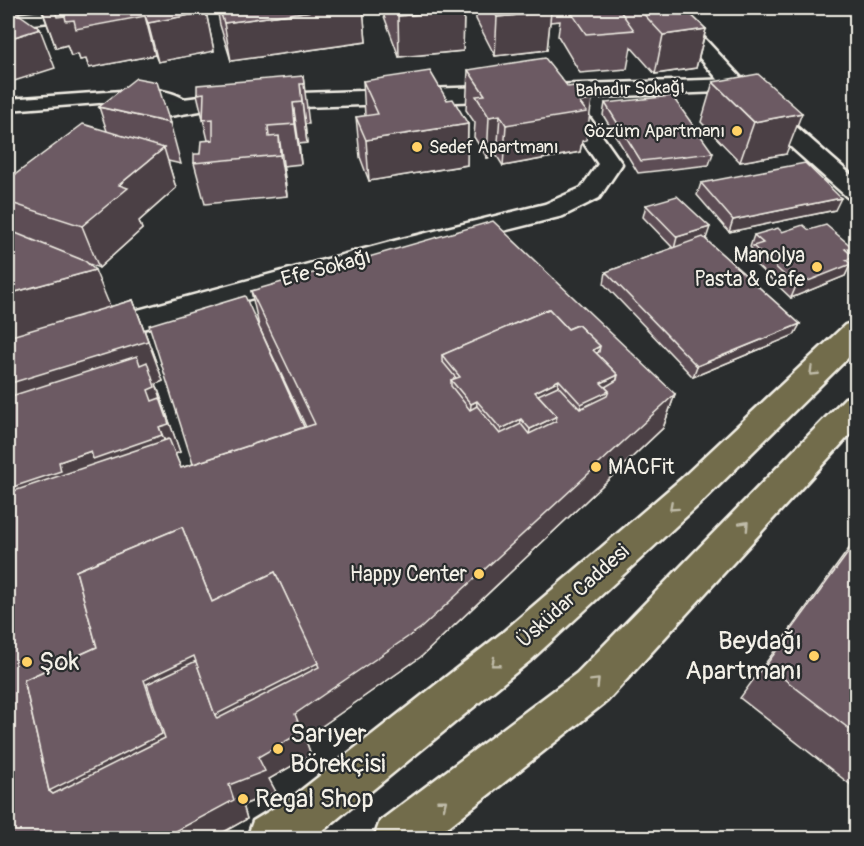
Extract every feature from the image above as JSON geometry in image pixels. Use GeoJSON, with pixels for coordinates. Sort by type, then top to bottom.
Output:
{"type":"FeatureCollection","features":[{"type":"Feature","properties":{"kind":"main road","name":"Üsküdar Caddesi"},"geometry":{"type":"LineString","coordinates":[[270,838],[310,812],[517,646],[692,490],[856,332]]}},
{"type":"Feature","properties":{"kind":"main road"},"geometry":{"type":"LineString","coordinates":[[397,838],[592,687],[856,407]]}},
{"type":"Feature","properties":{"kind":"street"},"geometry":{"type":"LineString","coordinates":[[8,21],[114,8]]}},
{"type":"Feature","properties":{"kind":"street"},"geometry":{"type":"LineString","coordinates":[[666,8],[736,86],[856,192]]}},
{"type":"Feature","properties":{"kind":"street","name":"Bahadır Sokağı"},"geometry":{"type":"LineString","coordinates":[[109,132],[140,114],[206,103],[736,86]]}},
{"type":"Feature","properties":{"kind":"street","name":"Efe Sokağı"},"geometry":{"type":"LineString","coordinates":[[8,356],[361,259],[554,210],[590,193],[610,164],[576,115],[554,92]]}},
{"type":"Feature","properties":{"kind":"lane"},"geometry":{"type":"LineString","coordinates":[[8,105],[150,94],[165,97],[183,106]]}},
{"type":"Feature","properties":{"kind":"building"},"geometry":{"type":"Polygon","coordinates":[[[8,8],[10,8],[40,29],[8,39],[8,8]]]}},
{"type":"Feature","properties":{"kind":"building"},"geometry":{"type":"Polygon","coordinates":[[[54,8],[204,8],[206,12],[148,23],[145,16],[76,29],[74,20],[66,21],[65,16],[57,17],[54,8]]]}},
{"type":"Feature","properties":{"kind":"building"},"geometry":{"type":"Polygon","coordinates":[[[219,8],[334,8],[224,23],[219,8]]]}},
{"type":"Feature","properties":{"kind":"building"},"geometry":{"type":"Polygon","coordinates":[[[394,8],[463,8],[464,10],[398,16],[394,8]]]}},
{"type":"Feature","properties":{"kind":"building"},"geometry":{"type":"Polygon","coordinates":[[[492,8],[548,8],[551,12],[497,17],[492,8]]]}},
{"type":"Feature","properties":{"kind":"building"},"geometry":{"type":"Polygon","coordinates":[[[568,8],[618,8],[634,30],[586,34],[568,8]]]}},
{"type":"Feature","properties":{"kind":"building"},"geometry":{"type":"Polygon","coordinates":[[[638,8],[684,8],[706,29],[663,35],[638,8]]]}},
{"type":"Feature","properties":{"kind":"building"},"geometry":{"type":"Polygon","coordinates":[[[545,58],[568,87],[580,85],[592,100],[579,102],[587,112],[506,125],[500,115],[489,117],[476,96],[485,95],[468,70],[545,58]]]}},
{"type":"Feature","properties":{"kind":"building"},"geometry":{"type":"Polygon","coordinates":[[[430,71],[447,100],[453,99],[468,124],[366,140],[356,117],[378,114],[363,81],[430,71]]]}},
{"type":"Feature","properties":{"kind":"building"},"geometry":{"type":"Polygon","coordinates":[[[758,74],[802,113],[754,122],[713,82],[758,74]]]}},
{"type":"Feature","properties":{"kind":"building"},"geometry":{"type":"Polygon","coordinates":[[[303,76],[304,84],[300,84],[302,102],[293,103],[295,124],[268,126],[269,137],[279,136],[280,155],[194,163],[194,154],[200,154],[201,141],[213,140],[213,119],[203,120],[204,93],[197,94],[197,85],[303,76]]]}},
{"type":"Feature","properties":{"kind":"building"},"geometry":{"type":"Polygon","coordinates":[[[136,78],[157,82],[170,123],[99,107],[136,78]]]}},
{"type":"Feature","properties":{"kind":"building"},"geometry":{"type":"Polygon","coordinates":[[[672,96],[713,153],[641,161],[605,103],[672,96]]]}},
{"type":"Feature","properties":{"kind":"building"},"geometry":{"type":"Polygon","coordinates":[[[83,124],[164,148],[119,185],[128,188],[82,226],[8,202],[8,180],[83,124]]]}},
{"type":"Feature","properties":{"kind":"building"},"geometry":{"type":"Polygon","coordinates":[[[805,163],[841,198],[733,220],[701,183],[805,163]]]}},
{"type":"Feature","properties":{"kind":"building"},"geometry":{"type":"Polygon","coordinates":[[[677,196],[710,227],[677,237],[646,205],[677,196]]]}},
{"type":"Feature","properties":{"kind":"building"},"geometry":{"type":"Polygon","coordinates":[[[493,221],[675,394],[421,628],[295,714],[302,732],[258,757],[265,771],[229,785],[234,800],[163,838],[8,838],[8,493],[169,439],[181,468],[315,424],[251,291],[493,221]],[[549,309],[442,355],[442,361],[456,378],[451,380],[451,386],[470,410],[477,406],[500,434],[521,424],[529,434],[556,421],[557,416],[538,395],[558,386],[580,409],[607,396],[609,391],[605,387],[617,380],[618,375],[596,353],[599,352],[600,346],[578,325],[568,329],[549,309]],[[182,527],[76,571],[97,647],[24,680],[49,791],[53,794],[165,738],[147,684],[196,661],[217,719],[319,667],[275,572],[212,602],[182,527]]]}},
{"type":"Feature","properties":{"kind":"building"},"geometry":{"type":"Polygon","coordinates":[[[803,225],[809,230],[826,225],[852,247],[845,249],[854,257],[846,260],[851,264],[796,286],[753,246],[763,243],[754,235],[778,228],[782,232],[803,225]]]}},
{"type":"Feature","properties":{"kind":"building"},"geometry":{"type":"Polygon","coordinates":[[[8,230],[85,261],[95,270],[8,294],[8,230]]]}},
{"type":"Feature","properties":{"kind":"building"},"geometry":{"type":"Polygon","coordinates":[[[703,237],[800,324],[697,366],[606,272],[703,237]]]}},
{"type":"Feature","properties":{"kind":"building"},"geometry":{"type":"Polygon","coordinates":[[[245,296],[304,427],[193,464],[149,325],[245,296]]]}},
{"type":"Feature","properties":{"kind":"building"},"geometry":{"type":"Polygon","coordinates":[[[133,300],[148,341],[8,384],[8,337],[133,300]]]}},
{"type":"Feature","properties":{"kind":"building"},"geometry":{"type":"Polygon","coordinates":[[[549,309],[568,329],[578,325],[600,346],[593,350],[618,375],[601,383],[609,391],[581,404],[559,380],[535,392],[557,416],[530,429],[521,419],[501,429],[477,401],[471,404],[451,380],[460,377],[442,355],[549,309]]]}},
{"type":"Feature","properties":{"kind":"building"},"geometry":{"type":"Polygon","coordinates":[[[137,356],[140,365],[147,362],[155,387],[148,390],[152,401],[160,398],[169,424],[159,427],[162,435],[93,459],[91,451],[59,462],[61,471],[10,488],[8,397],[137,356]]]}},
{"type":"Feature","properties":{"kind":"building"},"geometry":{"type":"Polygon","coordinates":[[[182,527],[212,602],[275,572],[318,663],[215,715],[194,656],[144,680],[162,734],[49,791],[24,680],[97,647],[76,571],[182,527]]]}},
{"type":"Feature","properties":{"kind":"building"},"geometry":{"type":"Polygon","coordinates":[[[856,542],[856,734],[766,665],[856,542]]]}},
{"type":"Feature","properties":{"kind":"place","name":"Gözüm Apartmanı"},"geometry":{"type":"Point","coordinates":[737,131]}},
{"type":"Feature","properties":{"kind":"place","name":"Sedef Apartmanı"},"geometry":{"type":"Point","coordinates":[417,147]}},
{"type":"Feature","properties":{"kind":"place","name":"Manolya Pasta & Cafe"},"geometry":{"type":"Point","coordinates":[817,267]}},
{"type":"Feature","properties":{"kind":"place","name":"MACFit"},"geometry":{"type":"Point","coordinates":[596,467]}},
{"type":"Feature","properties":{"kind":"place","name":"Happy Center"},"geometry":{"type":"Point","coordinates":[479,574]}},
{"type":"Feature","properties":{"kind":"place","name":"Beydağı Apartmanı"},"geometry":{"type":"Point","coordinates":[814,656]}},
{"type":"Feature","properties":{"kind":"place","name":"Şok"},"geometry":{"type":"Point","coordinates":[27,662]}},
{"type":"Feature","properties":{"kind":"place","name":"Sarıyer Börekçisi"},"geometry":{"type":"Point","coordinates":[278,749]}},
{"type":"Feature","properties":{"kind":"place","name":"Regal Shop"},"geometry":{"type":"Point","coordinates":[243,799]}}]}
